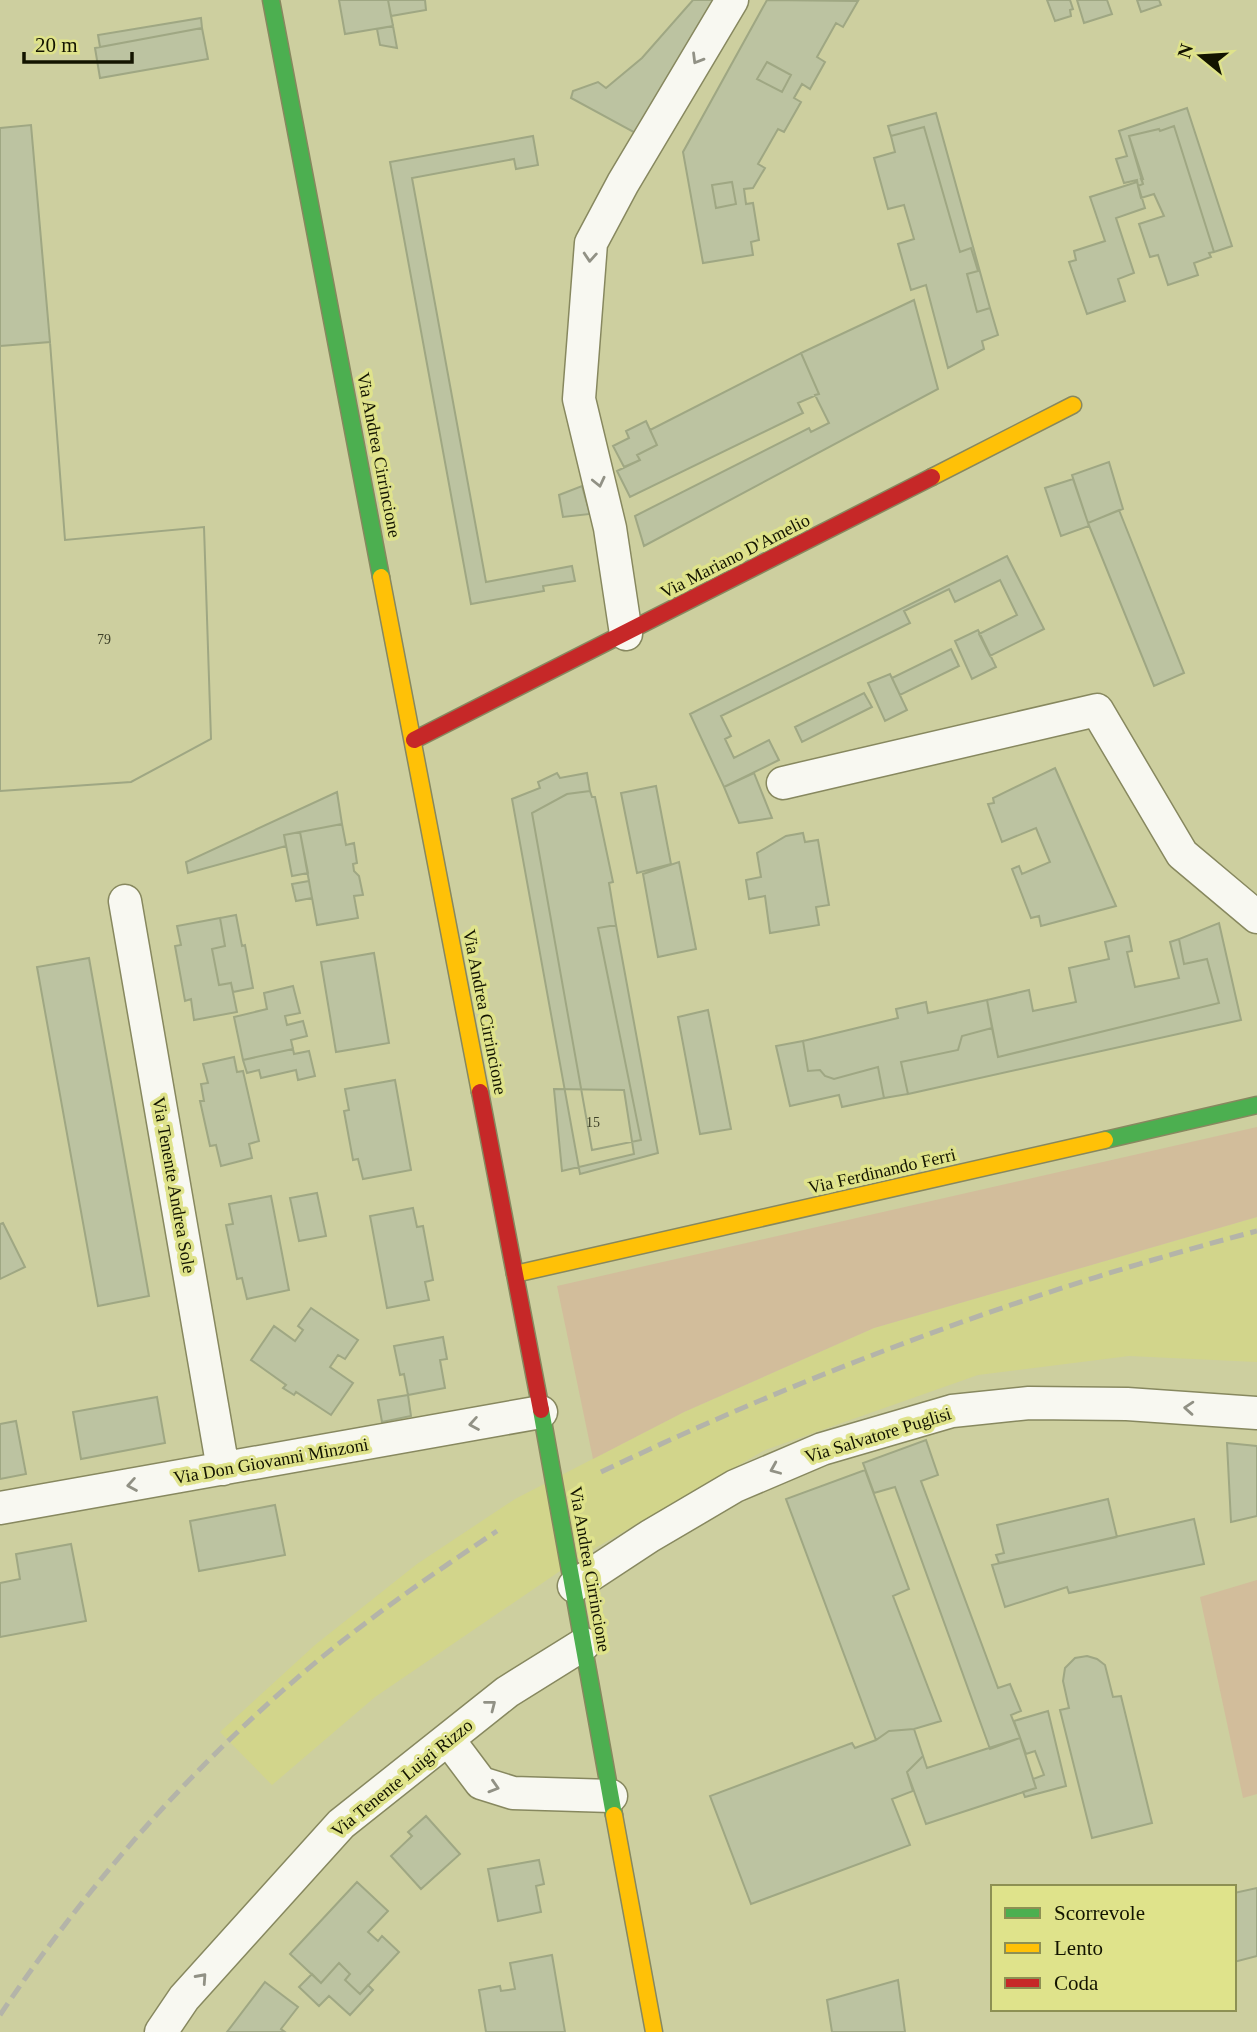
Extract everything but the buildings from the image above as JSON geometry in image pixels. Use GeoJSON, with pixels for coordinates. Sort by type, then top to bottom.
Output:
{"type":"FeatureCollection","features":[{"type":"Feature","properties":{"kind":"street","name":"Via Andrea Cirrincione"},"geometry":{"type":"LineString","coordinates":[[271,0],[574,1586],[654,2032]]}},
{"type":"Feature","properties":{"kind":"street"},"geometry":{"type":"LineString","coordinates":[[626,634],[610,528],[579,399],[591,243],[623,183],[732,0]]}},
{"type":"Feature","properties":{"kind":"street","name":"Via Mariano D'Amelio"},"geometry":{"type":"LineString","coordinates":[[414,740],[1073,405]]}},
{"type":"Feature","properties":{"kind":"street"},"geometry":{"type":"LineString","coordinates":[[783,783],[1097,710],[1182,854],[1257,918]]}},
{"type":"Feature","properties":{"kind":"street","name":"Via Tenente Andrea Sole"},"geometry":{"type":"LineString","coordinates":[[125,901],[223,1469]]}},
{"type":"Feature","properties":{"kind":"street","name":"Via Ferdinando Ferri"},"geometry":{"type":"LineString","coordinates":[[515,1274],[1257,1105]]}},
{"type":"Feature","properties":{"kind":"street","name":"Via Salvatore Puglisi"},"geometry":{"type":"LineString","coordinates":[[574,1586],[650,1536],[735,1486],[822,1449],[952,1412],[1029,1403],[1128,1404],[1257,1413]]}},
{"type":"Feature","properties":{"kind":"street","name":"Via Don Giovanni Minzoni"},"geometry":{"type":"LineString","coordinates":[[0,1508],[541,1412]]}},
{"type":"Feature","properties":{"kind":"street","name":"Via Tenente Luigi Rizzo"},"geometry":{"type":"LineString","coordinates":[[161,2032],[184,1998],[341,1824],[508,1692],[584,1644]]}},
{"type":"Feature","properties":{"kind":"street"},"geometry":{"type":"LineString","coordinates":[[448,1739],[481,1783],[513,1793],[611,1796]]}},
{"type":"Feature","properties":{"kind":"shaded area"},"geometry":{"type":"Polygon","coordinates":[[[1257,1127],[1257,1217],[874,1328],[684,1412],[593,1459],[557,1286],[1257,1127]]]}},
{"type":"Feature","properties":{"kind":"shaded area"},"geometry":{"type":"Polygon","coordinates":[[[1257,1217],[1257,1362],[1129,1356],[978,1375],[765,1450],[585,1554],[375,1697],[272,1785],[220,1732],[315,1645],[417,1564],[515,1499],[684,1412],[874,1328],[1257,1217]]]}},
{"type":"Feature","properties":{"kind":"shaded area"},"geometry":{"type":"Polygon","coordinates":[[[1257,1580],[1257,1794],[1243,1798],[1200,1597],[1257,1580]]]}},
{"type":"Feature","properties":{"kind":"railway"},"geometry":{"type":"LineString","coordinates":[[601,1472],[760,1400],[923,1336],[1089,1279],[1257,1231]]}},
{"type":"Feature","properties":{"kind":"railway"},"geometry":{"type":"LineString","coordinates":[[0,2015],[98,1883],[170,1800],[248,1722],[364,1624],[497,1531]]}},
{"type":"Feature","properties":{"kind":"traffic: fast"},"geometry":{"type":"LineString","coordinates":[[271,0],[381,577]]}},
{"type":"Feature","properties":{"kind":"traffic: fast"},"geometry":{"type":"LineString","coordinates":[[1105,1140],[1257,1105]]}},
{"type":"Feature","properties":{"kind":"traffic: fast"},"geometry":{"type":"LineString","coordinates":[[541,1410],[614,1815]]}},
{"type":"Feature","properties":{"kind":"traffic: slow"},"geometry":{"type":"LineString","coordinates":[[932,477],[1073,405]]}},
{"type":"Feature","properties":{"kind":"traffic: slow"},"geometry":{"type":"LineString","coordinates":[[381,577],[480,1092]]}},
{"type":"Feature","properties":{"kind":"traffic: slow"},"geometry":{"type":"LineString","coordinates":[[515,1274],[1105,1140]]}},
{"type":"Feature","properties":{"kind":"traffic: slow"},"geometry":{"type":"LineString","coordinates":[[614,1815],[654,2032]]}},
{"type":"Feature","properties":{"kind":"traffic: jam"},"geometry":{"type":"LineString","coordinates":[[414,740],[932,477]]}},
{"type":"Feature","properties":{"kind":"traffic: jam"},"geometry":{"type":"LineString","coordinates":[[480,1092],[541,1410]]}}]}
